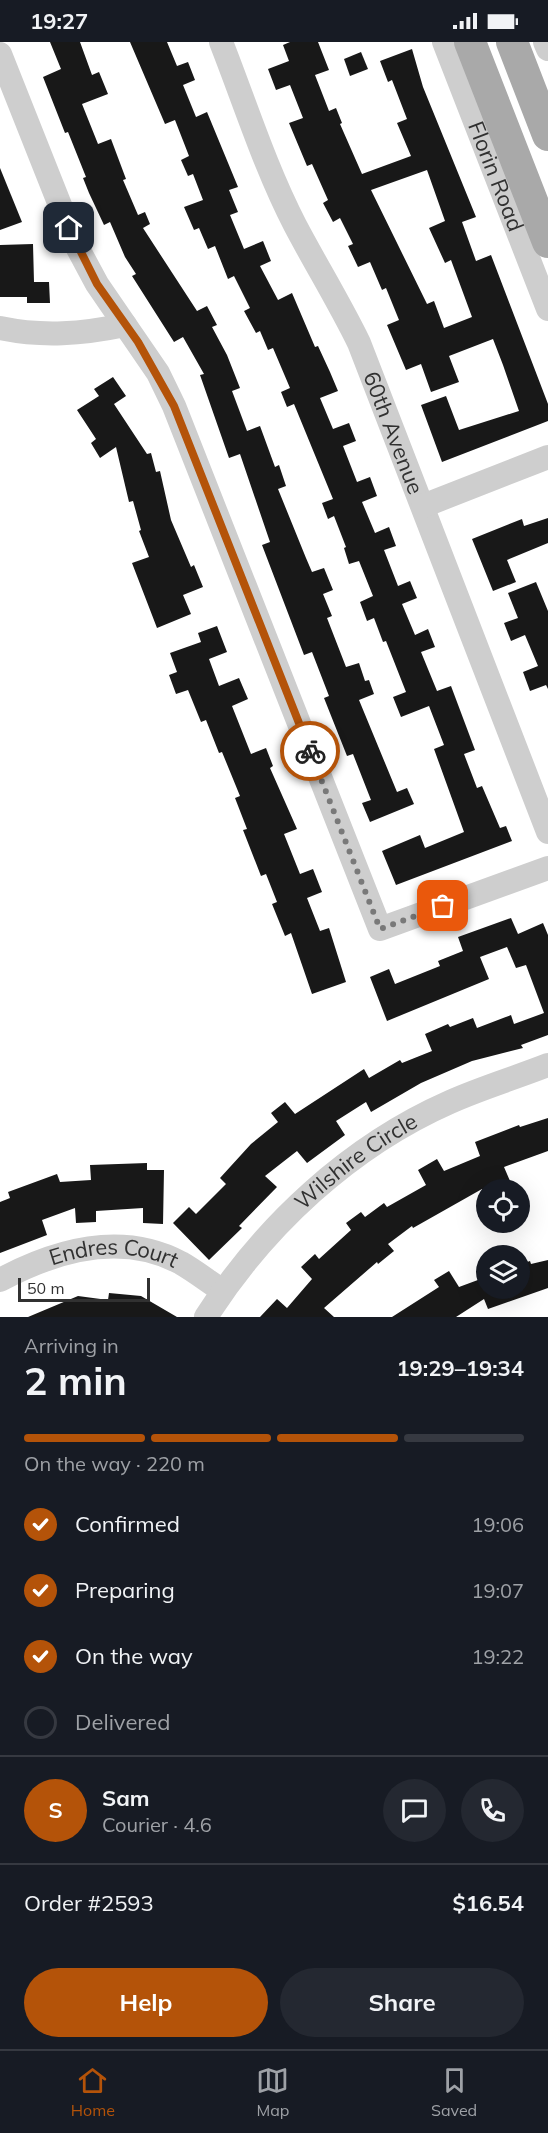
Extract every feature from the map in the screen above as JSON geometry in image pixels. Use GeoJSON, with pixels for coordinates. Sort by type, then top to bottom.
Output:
{"type":"FeatureCollection","features":[{"type":"Feature","properties":{"kind":"main road","name":"Florin Road"},"geometry":{"type":"LineString","coordinates":[[470,42],[548,242]]}},
{"type":"Feature","properties":{"kind":"main road"},"geometry":{"type":"LineString","coordinates":[[512,42],[548,135]]}},
{"type":"Feature","properties":{"kind":"street","name":"60th Avenue"},"geometry":{"type":"LineString","coordinates":[[221,42],[287,208],[359,343],[548,832]]}},
{"type":"Feature","properties":{"kind":"street","name":"Florin Road"},"geometry":{"type":"LineString","coordinates":[[444,42],[548,309]]}},
{"type":"Feature","properties":{"kind":"street"},"geometry":{"type":"LineString","coordinates":[[545,42],[548,49]]}},
{"type":"Feature","properties":{"kind":"street"},"geometry":{"type":"LineString","coordinates":[[0,54],[75,243],[97,284],[158,374],[174,406],[380,929],[548,868]]}},
{"type":"Feature","properties":{"kind":"street"},"geometry":{"type":"LineString","coordinates":[[0,328],[38,334],[65,335],[125,325]]}},
{"type":"Feature","properties":{"kind":"street"},"geometry":{"type":"LineString","coordinates":[[423,506],[548,457]]}},
{"type":"Feature","properties":{"kind":"street","name":"Wilshire Circle"},"geometry":{"type":"LineString","coordinates":[[206,1317],[254,1252],[294,1208],[363,1152],[405,1125],[449,1102],[548,1065]]}},
{"type":"Feature","properties":{"kind":"street","name":"Endres Court"},"geometry":{"type":"LineString","coordinates":[[0,1280],[66,1252],[111,1245],[156,1253],[180,1263],[223,1291]]}},
{"type":"Feature","properties":{"kind":"building"},"geometry":{"type":"Polygon","coordinates":[[[50,42],[80,42],[92,75],[99,72],[108,94],[82,104],[98,144],[111,139],[126,179],[123,180],[138,215],[145,212],[150,224],[143,228],[197,311],[207,306],[217,325],[212,327],[227,355],[240,388],[232,391],[247,431],[260,426],[275,467],[279,465],[286,486],[278,489],[312,572],[324,568],[333,590],[323,594],[332,616],[327,618],[346,667],[359,663],[365,681],[369,680],[374,694],[359,700],[397,792],[407,788],[414,804],[370,822],[362,803],[371,800],[353,754],[347,756],[324,698],[329,696],[312,652],[304,655],[262,545],[270,542],[240,454],[229,458],[200,375],[204,374],[183,337],[174,342],[132,276],[136,274],[125,257],[110,222],[104,225],[89,193],[83,178],[86,177],[68,132],[65,133],[43,77],[61,69],[50,42]]]}},
{"type":"Feature","properties":{"kind":"building"},"geometry":{"type":"Polygon","coordinates":[[[130,42],[167,42],[177,66],[188,62],[195,80],[183,85],[196,117],[207,112],[238,187],[229,190],[238,212],[230,215],[244,249],[263,241],[271,261],[260,266],[278,300],[292,293],[315,347],[318,346],[330,372],[338,391],[320,398],[333,429],[349,423],[356,441],[343,446],[357,482],[370,477],[377,496],[362,502],[375,533],[389,527],[396,546],[384,550],[398,586],[410,581],[417,598],[402,604],[415,635],[428,629],[435,647],[421,652],[437,691],[451,686],[475,750],[464,754],[477,788],[482,786],[500,828],[506,826],[512,841],[396,885],[382,851],[420,835],[425,848],[464,832],[434,749],[444,745],[429,706],[401,717],[393,697],[406,692],[386,641],[383,642],[374,618],[367,621],[360,602],[373,596],[359,561],[349,564],[344,548],[346,547],[334,516],[328,519],[322,503],[333,499],[294,404],[287,407],[281,392],[290,388],[273,348],[268,350],[260,331],[256,333],[244,311],[250,308],[234,276],[228,279],[215,246],[208,249],[199,228],[194,230],[184,207],[203,200],[193,174],[188,176],[181,160],[189,156],[175,120],[165,124],[130,42]]]}},
{"type":"Feature","properties":{"kind":"building"},"geometry":{"type":"Polygon","coordinates":[[[290,42],[318,42],[329,70],[315,75],[329,111],[336,108],[342,123],[340,124],[362,174],[411,156],[397,123],[407,119],[392,80],[388,82],[380,61],[412,49],[423,87],[476,217],[462,222],[476,261],[491,255],[548,404],[548,421],[442,462],[421,405],[446,396],[459,430],[519,411],[503,365],[493,339],[449,356],[459,382],[431,392],[421,364],[406,370],[387,325],[399,320],[386,288],[382,290],[370,262],[358,267],[348,246],[353,244],[340,218],[333,222],[323,203],[328,200],[312,164],[307,166],[289,123],[303,118],[290,85],[276,90],[268,69],[289,61],[283,45],[290,42]],[[427,170],[371,190],[427,304],[434,301],[444,328],[472,317],[451,260],[445,263],[429,228],[445,221],[427,170]]]}},
{"type":"Feature","properties":{"kind":"building"},"geometry":{"type":"Polygon","coordinates":[[[361,52],[368,69],[350,76],[344,59],[361,52]]]}},
{"type":"Feature","properties":{"kind":"building"},"geometry":{"type":"Polygon","coordinates":[[[0,168],[22,222],[0,230],[0,168]]]}},
{"type":"Feature","properties":{"kind":"building"},"geometry":{"type":"Polygon","coordinates":[[[33,244],[34,282],[49,282],[50,303],[27,303],[27,297],[0,297],[0,245],[33,244]]]}},
{"type":"Feature","properties":{"kind":"building"},"geometry":{"type":"Polygon","coordinates":[[[113,377],[126,396],[114,404],[147,454],[151,453],[156,472],[160,471],[171,520],[191,567],[194,565],[203,587],[183,595],[191,614],[157,628],[132,563],[149,557],[139,531],[141,530],[133,501],[129,502],[116,447],[100,458],[91,443],[96,439],[77,410],[99,396],[94,389],[113,377]]]}},
{"type":"Feature","properties":{"kind":"building"},"geometry":{"type":"Polygon","coordinates":[[[548,518],[548,543],[507,560],[516,582],[493,591],[472,539],[522,519],[524,526],[548,518]]]}},
{"type":"Feature","properties":{"kind":"building"},"geometry":{"type":"Polygon","coordinates":[[[536,582],[548,611],[548,689],[546,685],[530,691],[523,672],[538,666],[525,635],[511,641],[504,623],[518,618],[508,593],[536,582]]]}},
{"type":"Feature","properties":{"kind":"building"},"geometry":{"type":"Polygon","coordinates":[[[217,626],[227,652],[209,659],[219,686],[239,678],[248,699],[232,706],[251,754],[266,748],[273,766],[270,768],[297,829],[284,834],[300,874],[313,869],[322,892],[307,898],[320,931],[329,928],[346,982],[312,994],[291,933],[285,936],[272,904],[277,902],[266,874],[261,876],[243,830],[247,829],[235,798],[240,796],[222,752],[219,753],[206,720],[201,722],[188,690],[176,694],[169,675],[177,672],[170,653],[201,642],[198,633],[217,626]]]}},
{"type":"Feature","properties":{"kind":"building"},"geometry":{"type":"Polygon","coordinates":[[[511,918],[518,934],[543,923],[548,935],[548,1035],[521,1045],[523,1048],[472,1061],[421,1083],[371,1112],[366,1102],[336,1121],[345,1135],[307,1163],[297,1151],[265,1176],[277,1187],[239,1226],[242,1228],[209,1260],[173,1223],[189,1207],[196,1214],[226,1184],[220,1178],[251,1144],[278,1122],[271,1113],[285,1102],[295,1114],[364,1069],[369,1078],[400,1060],[402,1063],[432,1051],[425,1034],[448,1024],[450,1027],[473,1018],[477,1028],[511,1015],[514,1024],[544,1013],[526,965],[516,968],[507,947],[480,957],[489,979],[387,1021],[370,977],[389,969],[395,984],[440,966],[438,961],[463,951],[458,937],[511,918]]]}},
{"type":"Feature","properties":{"kind":"building"},"geometry":{"type":"Polygon","coordinates":[[[548,1118],[548,1151],[504,1167],[509,1179],[476,1179],[476,1192],[413,1228],[412,1226],[388,1244],[394,1251],[378,1264],[377,1262],[324,1308],[334,1317],[260,1317],[277,1299],[287,1308],[312,1279],[301,1267],[315,1254],[319,1259],[351,1230],[346,1223],[361,1212],[365,1217],[384,1203],[387,1207],[426,1185],[418,1170],[437,1159],[444,1171],[480,1156],[475,1142],[519,1125],[520,1127],[548,1118]]]}},
{"type":"Feature","properties":{"kind":"building"},"geometry":{"type":"Polygon","coordinates":[[[147,1163],[147,1170],[164,1170],[163,1224],[143,1223],[143,1208],[96,1211],[96,1222],[76,1223],[75,1208],[42,1220],[47,1235],[0,1253],[0,1202],[10,1198],[8,1192],[57,1174],[60,1182],[91,1180],[90,1165],[147,1163]]]}},
{"type":"Feature","properties":{"kind":"building"},"geometry":{"type":"Polygon","coordinates":[[[548,1260],[548,1288],[530,1294],[530,1261],[531,1264],[548,1260]]]}},
{"type":"Feature","properties":{"kind":"building"},"geometry":{"type":"Polygon","coordinates":[[[449,1271],[459,1287],[476,1281],[476,1299],[484,1299],[456,1317],[392,1317],[439,1287],[434,1280],[449,1271]]]}},
{"type":"Feature","properties":{"kind":"building"},"geometry":{"type":"Polygon","coordinates":[[[109,1293],[141,1296],[177,1317],[28,1317],[78,1296],[108,1300],[109,1293]]]}},
{"type":"Feature","properties":{"kind":"building"},"geometry":{"type":"Polygon","coordinates":[[[484,1299],[517,1299],[488,1309],[484,1299]]]}},
{"type":"Feature","properties":{"kind":"way so far"},"geometry":{"type":"LineString","coordinates":[[310,751],[380,929],[443,906]]}},
{"type":"Feature","properties":{"kind":"route"},"geometry":{"type":"LineString","coordinates":[[69,228],[97,284],[138,342],[174,406],[310,751]]}}]}
